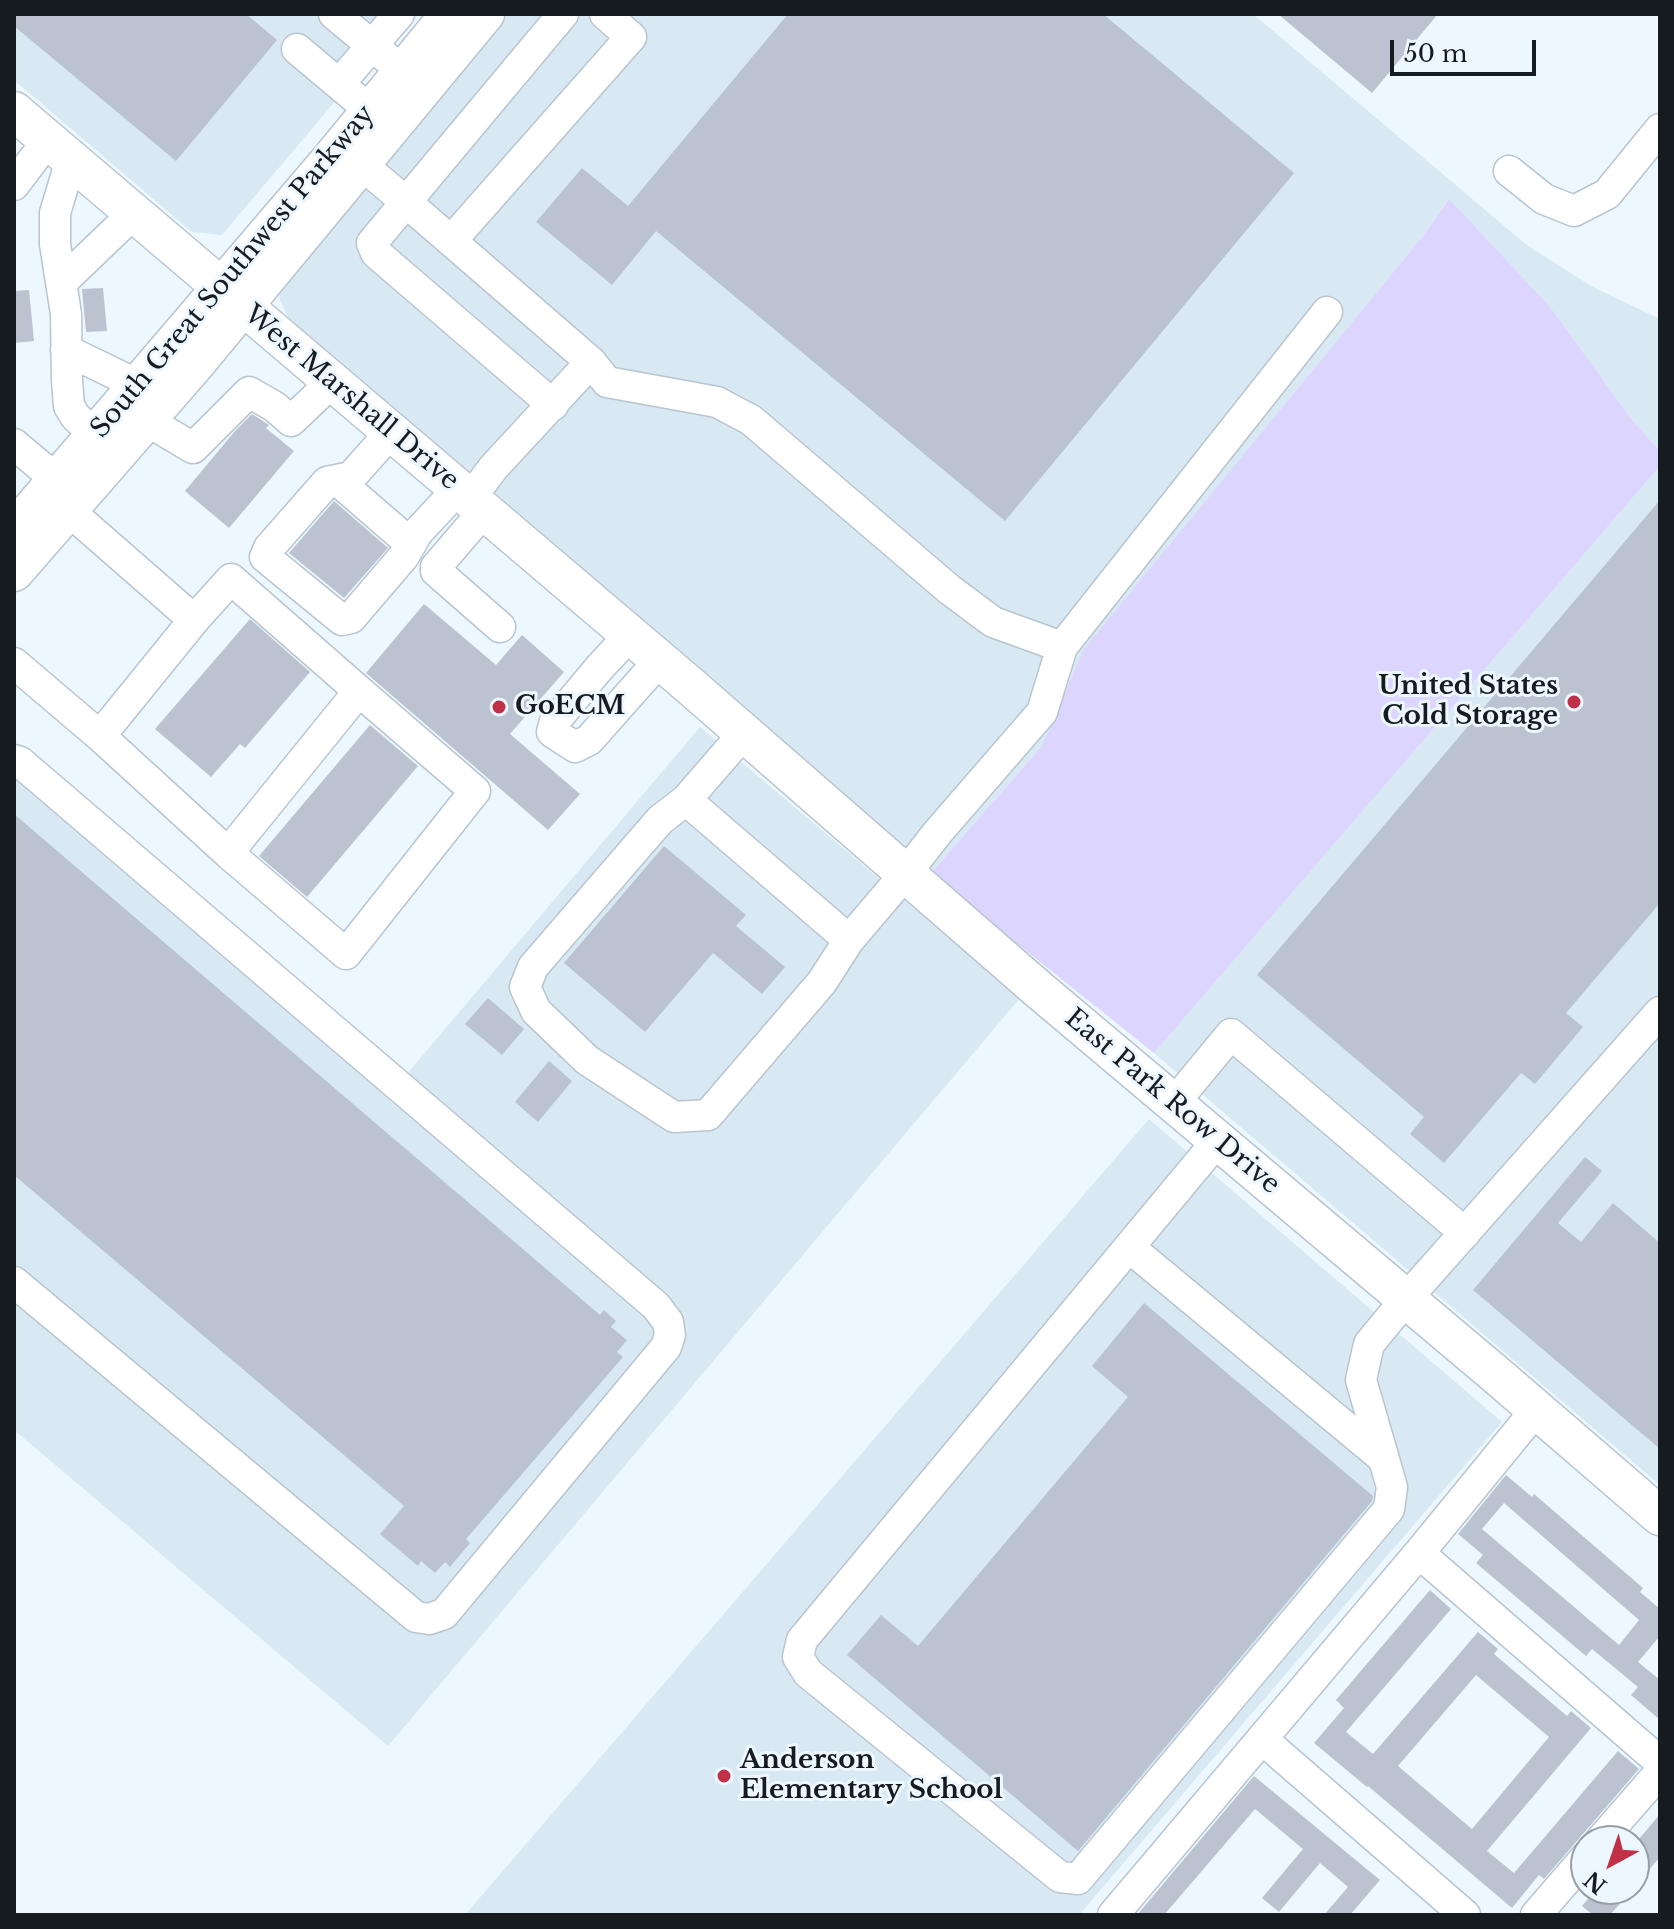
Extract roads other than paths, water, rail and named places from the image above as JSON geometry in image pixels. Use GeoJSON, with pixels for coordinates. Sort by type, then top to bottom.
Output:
{"type":"FeatureCollection","features":[{"type":"Feature","properties":{"kind":"main road","name":"South Great Southwest Parkway"},"geometry":{"type":"LineString","coordinates":[[14,530],[62,495],[232,297],[371,111],[450,14]]}},
{"type":"Feature","properties":{"kind":"main road","name":"South Great Southwest Parkway"},"geometry":{"type":"LineString","coordinates":[[232,297],[361,164],[485,14]]}},
{"type":"Feature","properties":{"kind":"main road","name":"West Marshall Drive"},"geometry":{"type":"LineString","coordinates":[[14,111],[674,672]]}},
{"type":"Feature","properties":{"kind":"main road","name":"South Great Southwest Parkway"},"geometry":{"type":"LineString","coordinates":[[14,572],[95,435],[142,403]]}},
{"type":"Feature","properties":{"kind":"main road","name":"East Park Row Drive"},"geometry":{"type":"LineString","coordinates":[[674,672],[1038,989],[1660,1516]]}},
{"type":"Feature","properties":{"kind":"lane"},"geometry":{"type":"LineString","coordinates":[[334,14],[403,71]]}},
{"type":"Feature","properties":{"kind":"lane"},"geometry":{"type":"LineString","coordinates":[[339,84],[399,14]]}},
{"type":"Feature","properties":{"kind":"lane"},"geometry":{"type":"LineString","coordinates":[[553,405],[376,253],[372,243],[563,14]]}},
{"type":"Feature","properties":{"kind":"lane"},"geometry":{"type":"LineString","coordinates":[[451,241],[631,37],[605,14]]}},
{"type":"Feature","properties":{"kind":"lane"},"geometry":{"type":"LineString","coordinates":[[297,49],[371,111]]}},
{"type":"Feature","properties":{"kind":"lane"},"geometry":{"type":"LineString","coordinates":[[1509,171],[1544,199],[1574,211],[1607,194],[1660,129]]}},
{"type":"Feature","properties":{"kind":"lane"},"geometry":{"type":"LineString","coordinates":[[14,185],[60,150]]}},
{"type":"Feature","properties":{"kind":"lane"},"geometry":{"type":"LineString","coordinates":[[60,150],[55,244],[66,314],[69,406],[95,435]]}},
{"type":"Feature","properties":{"kind":"lane"},"geometry":{"type":"LineString","coordinates":[[361,164],[591,362],[607,382],[717,402],[751,420],[950,590],[993,622],[1062,647]]}},
{"type":"Feature","properties":{"kind":"lane"},"geometry":{"type":"LineString","coordinates":[[62,282],[134,213]]}},
{"type":"Feature","properties":{"kind":"lane"},"geometry":{"type":"LineString","coordinates":[[744,733],[686,800],[660,820],[533,967],[525,987],[536,1011],[587,1060],[674,1117],[708,1115],[822,982],[849,940],[938,832],[1042,712],[1062,647],[1327,312]]}},
{"type":"Feature","properties":{"kind":"lane"},"geometry":{"type":"LineString","coordinates":[[66,350],[142,403],[193,448],[249,392],[275,407],[291,421],[332,382]]}},
{"type":"Feature","properties":{"kind":"lane"},"geometry":{"type":"LineString","coordinates":[[500,627],[436,571],[436,567],[471,499],[493,468],[591,362]]}},
{"type":"Feature","properties":{"kind":"lane"},"geometry":{"type":"LineString","coordinates":[[391,432],[351,477],[327,482],[269,548],[265,557],[342,620],[351,618],[404,556],[417,533],[471,499]]}},
{"type":"Feature","properties":{"kind":"lane"},"geometry":{"type":"LineString","coordinates":[[14,444],[62,495],[194,620]]}},
{"type":"Feature","properties":{"kind":"lane"},"geometry":{"type":"LineString","coordinates":[[337,480],[411,544]]}},
{"type":"Feature","properties":{"kind":"lane"},"geometry":{"type":"LineString","coordinates":[[14,663],[346,954],[475,791],[231,579],[100,736]]}},
{"type":"Feature","properties":{"kind":"lane"},"geometry":{"type":"LineString","coordinates":[[630,635],[555,721],[552,732],[575,747],[589,740],[674,672]]}},
{"type":"Feature","properties":{"kind":"lane"},"geometry":{"type":"LineString","coordinates":[[228,853],[359,691]]}},
{"type":"Feature","properties":{"kind":"lane"},"geometry":{"type":"LineString","coordinates":[[14,760],[656,1306],[668,1322],[670,1335],[666,1347],[444,1614],[429,1619],[416,1617],[14,1282]]}},
{"type":"Feature","properties":{"kind":"lane"},"geometry":{"type":"LineString","coordinates":[[686,800],[849,940]]}},
{"type":"Feature","properties":{"kind":"lane"},"geometry":{"type":"LineString","coordinates":[[1218,1140],[802,1640],[798,1657],[808,1673],[1060,1877],[1078,1879],[1389,1509],[1392,1487],[1361,1380],[1369,1344],[1660,1012]]}},
{"type":"Feature","properties":{"kind":"lane"},"geometry":{"type":"LineString","coordinates":[[1174,1103],[1231,1034],[1465,1233]]}},
{"type":"Feature","properties":{"kind":"lane"},"geometry":{"type":"LineString","coordinates":[[1129,1247],[1383,1458]]}},
{"type":"Feature","properties":{"kind":"lane"},"geometry":{"type":"LineString","coordinates":[[1113,1915],[1536,1410]]}},
{"type":"Feature","properties":{"kind":"lane"},"geometry":{"type":"LineString","coordinates":[[1419,1553],[1660,1762]]}},
{"type":"Feature","properties":{"kind":"lane"},"geometry":{"type":"LineString","coordinates":[[1262,1739],[1465,1915]]}},
{"type":"Feature","properties":{"kind":"lane"},"geometry":{"type":"LineString","coordinates":[[1614,1825],[1660,1772]]}},
{"type":"Feature","properties":{"kind":"lane"},"geometry":{"type":"LineString","coordinates":[[1536,1915],[1570,1876]]}},
{"type":"Feature","properties":{"kind":"place","name":"United States Cold Storage"},"geometry":{"type":"Point","coordinates":[1574,702]}},
{"type":"Feature","properties":{"kind":"place","name":"GoECM"},"geometry":{"type":"Point","coordinates":[499,707]}},
{"type":"Feature","properties":{"kind":"place","name":"Anderson Elementary School"},"geometry":{"type":"Point","coordinates":[724,1776]}}]}
